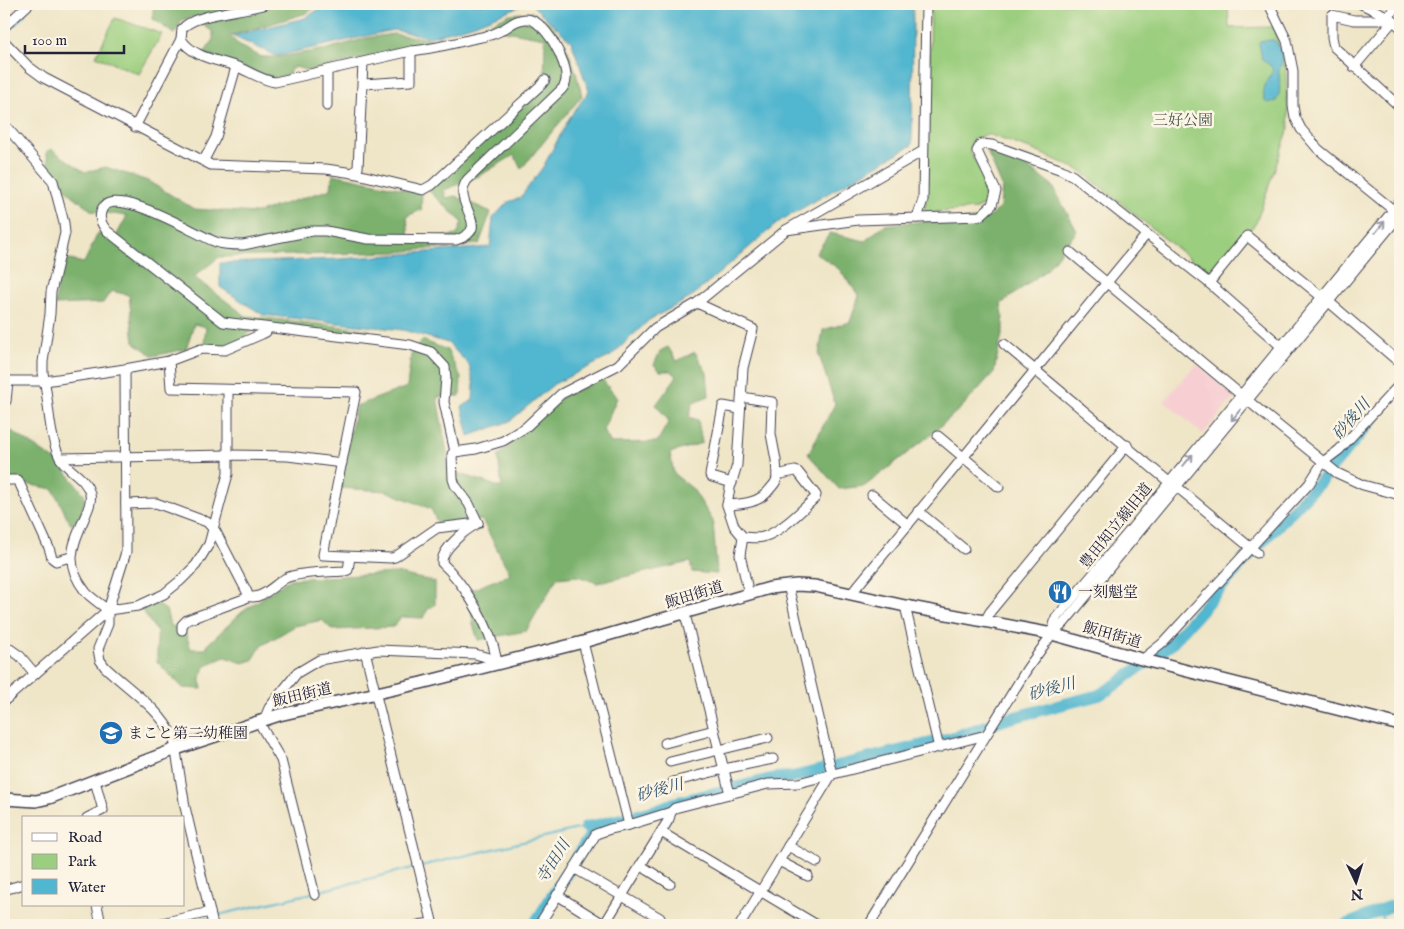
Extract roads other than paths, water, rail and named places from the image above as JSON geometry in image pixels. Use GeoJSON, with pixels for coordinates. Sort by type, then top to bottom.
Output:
{"type":"FeatureCollection","features":[{"type":"Feature","properties":{"kind":"main road","name":"飯田街道"},"geometry":{"type":"LineString","coordinates":[[4,799],[36,801],[95,781],[176,749],[262,721],[583,642],[686,614],[749,594],[788,585],[815,586],[905,606],[1052,634],[1146,660],[1400,724]]}},
{"type":"Feature","properties":{"kind":"street"},"geometry":{"type":"LineString","coordinates":[[4,27],[29,4]]}},
{"type":"Feature","properties":{"kind":"street"},"geometry":{"type":"LineString","coordinates":[[136,127],[181,39],[182,29],[192,20],[266,4]]}},
{"type":"Feature","properties":{"kind":"street"},"geometry":{"type":"LineString","coordinates":[[917,218],[922,200],[926,4]]}},
{"type":"Feature","properties":{"kind":"street"},"geometry":{"type":"LineString","coordinates":[[1269,4],[1289,47],[1293,71],[1293,106],[1295,117],[1301,129],[1318,149],[1398,214]]}},
{"type":"Feature","properties":{"kind":"street"},"geometry":{"type":"LineString","coordinates":[[1360,4],[1393,21]]}},
{"type":"Feature","properties":{"kind":"street"},"geometry":{"type":"LineString","coordinates":[[1354,66],[1393,21],[1396,4]]}},
{"type":"Feature","properties":{"kind":"street"},"geometry":{"type":"LineString","coordinates":[[1393,21],[1354,20],[1332,14],[1332,36],[1334,47],[1400,107]]}},
{"type":"Feature","properties":{"kind":"street"},"geometry":{"type":"LineString","coordinates":[[181,39],[202,57],[236,67],[275,82],[411,51],[431,49],[498,32],[519,20],[532,20],[547,30],[566,72],[566,81],[561,90],[467,180],[463,189],[463,196],[473,225],[462,238],[456,240],[368,239],[326,231],[312,231],[243,245],[232,245],[218,243],[199,236],[158,214],[135,205],[113,202],[102,209],[100,220],[106,230],[223,322],[410,345],[431,352],[445,367],[444,402],[455,452],[452,454],[453,479],[455,485],[469,504],[478,523]]}},
{"type":"Feature","properties":{"kind":"street"},"geometry":{"type":"LineString","coordinates":[[4,41],[29,67],[44,78],[210,164],[326,169],[353,173],[421,190],[428,188],[542,84],[544,80]]}},
{"type":"Feature","properties":{"kind":"street"},"geometry":{"type":"LineString","coordinates":[[363,84],[411,82],[411,51]]}},
{"type":"Feature","properties":{"kind":"street"},"geometry":{"type":"LineString","coordinates":[[353,173],[358,168],[363,63]]}},
{"type":"Feature","properties":{"kind":"street"},"geometry":{"type":"LineString","coordinates":[[204,160],[216,138],[236,67]]}},
{"type":"Feature","properties":{"kind":"street"},"geometry":{"type":"LineString","coordinates":[[326,106],[327,70]]}},
{"type":"Feature","properties":{"kind":"street"},"geometry":{"type":"LineString","coordinates":[[4,124],[53,181],[64,223],[65,233],[51,292],[50,314],[43,362],[45,381],[55,444],[60,458],[85,484],[90,497],[88,510],[78,533],[71,557],[76,574],[86,592],[108,610]]}},
{"type":"Feature","properties":{"kind":"street"},"geometry":{"type":"LineString","coordinates":[[786,230],[858,220],[980,216],[992,205],[996,191],[977,151],[981,144],[992,144],[1062,170],[1084,184],[1209,283],[1282,347]]}},
{"type":"Feature","properties":{"kind":"street"},"geometry":{"type":"LineString","coordinates":[[455,452],[476,449],[503,441],[526,427],[561,394],[618,365],[655,328],[697,303],[786,230],[923,151]]}},
{"type":"Feature","properties":{"kind":"street","name":"豊田知立線旧道"},"geometry":{"type":"LineString","coordinates":[[1052,634],[1064,622],[1173,484],[1398,214],[1400,202]]}},
{"type":"Feature","properties":{"kind":"street"},"geometry":{"type":"LineString","coordinates":[[851,594],[1146,235]]}},
{"type":"Feature","properties":{"kind":"street"},"geometry":{"type":"LineString","coordinates":[[1209,283],[1247,236],[1400,363]]}},
{"type":"Feature","properties":{"kind":"street"},"geometry":{"type":"LineString","coordinates":[[1070,252],[1337,473],[1363,485],[1400,495]]}},
{"type":"Feature","properties":{"kind":"street","name":"豊田知立線旧道"},"geometry":{"type":"LineString","coordinates":[[1245,397],[1282,347],[1326,300]]}},
{"type":"Feature","properties":{"kind":"street"},"geometry":{"type":"LineString","coordinates":[[697,303],[753,329],[743,368],[737,465],[727,505],[734,526],[743,537],[740,555],[749,594]]}},
{"type":"Feature","properties":{"kind":"street"},"geometry":{"type":"LineString","coordinates":[[4,400],[6,401],[6,381],[45,381],[169,361],[201,349],[225,350],[266,332],[268,328]]}},
{"type":"Feature","properties":{"kind":"street"},"geometry":{"type":"LineString","coordinates":[[1004,344],[1255,551]]}},
{"type":"Feature","properties":{"kind":"street"},"geometry":{"type":"LineString","coordinates":[[169,361],[171,388],[356,392],[323,555],[395,557],[437,528],[478,523]]}},
{"type":"Feature","properties":{"kind":"street"},"geometry":{"type":"LineString","coordinates":[[125,369],[126,552],[108,610],[108,624],[98,649],[100,660],[105,667],[160,717],[170,730],[176,749],[185,807],[213,925]]}},
{"type":"Feature","properties":{"kind":"street"},"geometry":{"type":"LineString","coordinates":[[1146,660],[1255,551],[1309,484],[1323,462],[1339,450],[1400,384]]}},
{"type":"Feature","properties":{"kind":"street"},"geometry":{"type":"LineString","coordinates":[[4,701],[108,610],[138,606],[164,594],[196,565],[209,544],[212,527],[228,474],[228,390]]}},
{"type":"Feature","properties":{"kind":"street"},"geometry":{"type":"LineString","coordinates":[[727,505],[744,504],[766,495],[777,480],[776,460],[771,434],[772,402],[742,397]]}},
{"type":"Feature","properties":{"kind":"street"},"geometry":{"type":"LineString","coordinates":[[732,483],[710,475],[723,406],[740,409]]}},
{"type":"Feature","properties":{"kind":"street"},"geometry":{"type":"LineString","coordinates":[[938,436],[999,486]]}},
{"type":"Feature","properties":{"kind":"street"},"geometry":{"type":"LineString","coordinates":[[985,621],[990,612],[1127,445]]}},
{"type":"Feature","properties":{"kind":"street"},"geometry":{"type":"LineString","coordinates":[[60,458],[228,455],[288,456],[342,463]]}},
{"type":"Feature","properties":{"kind":"street"},"geometry":{"type":"LineString","coordinates":[[743,537],[762,537],[774,532],[815,498],[816,495],[798,472],[777,476]]}},
{"type":"Feature","properties":{"kind":"street"},"geometry":{"type":"LineString","coordinates":[[4,480],[18,480],[52,558],[56,561],[71,557]]}},
{"type":"Feature","properties":{"kind":"street","name":"豊田知立線旧道"},"geometry":{"type":"LineString","coordinates":[[1052,634],[1056,618],[1173,484]]}},
{"type":"Feature","properties":{"kind":"street"},"geometry":{"type":"LineString","coordinates":[[872,495],[908,525]]}},
{"type":"Feature","properties":{"kind":"street"},"geometry":{"type":"LineString","coordinates":[[126,504],[156,503],[207,522],[212,527],[237,572],[248,596]]}},
{"type":"Feature","properties":{"kind":"street"},"geometry":{"type":"LineString","coordinates":[[918,511],[964,549]]}},
{"type":"Feature","properties":{"kind":"street"},"geometry":{"type":"LineString","coordinates":[[478,523],[468,529],[447,550],[442,559],[442,564],[454,573],[471,600],[488,631],[497,662]]}},
{"type":"Feature","properties":{"kind":"street"},"geometry":{"type":"LineString","coordinates":[[182,630],[182,624],[186,620],[248,596],[252,597],[266,592],[287,578],[345,572],[348,570],[350,556]]}},
{"type":"Feature","properties":{"kind":"street"},"geometry":{"type":"LineString","coordinates":[[740,925],[832,773],[788,585]]}},
{"type":"Feature","properties":{"kind":"street"},"geometry":{"type":"LineString","coordinates":[[905,606],[938,746]]}},
{"type":"Feature","properties":{"kind":"street"},"geometry":{"type":"LineString","coordinates":[[686,614],[730,793]]}},
{"type":"Feature","properties":{"kind":"street"},"geometry":{"type":"LineString","coordinates":[[870,925],[998,715],[1052,634]]}},
{"type":"Feature","properties":{"kind":"street"},"geometry":{"type":"LineString","coordinates":[[583,642],[627,820]]}},
{"type":"Feature","properties":{"kind":"street"},"geometry":{"type":"LineString","coordinates":[[4,651],[10,649],[15,651],[35,674]]}},
{"type":"Feature","properties":{"kind":"street"},"geometry":{"type":"LineString","coordinates":[[315,896],[281,760],[262,721],[297,673],[319,660],[378,650],[475,654],[497,662]]}},
{"type":"Feature","properties":{"kind":"street"},"geometry":{"type":"LineString","coordinates":[[366,652],[432,924],[418,925]]}},
{"type":"Feature","properties":{"kind":"street"},"geometry":{"type":"LineString","coordinates":[[665,743],[714,730]]}},
{"type":"Feature","properties":{"kind":"street"},"geometry":{"type":"LineString","coordinates":[[557,896],[605,925],[671,812],[676,808],[768,784],[798,783],[988,732]]}},
{"type":"Feature","properties":{"kind":"street"},"geometry":{"type":"LineString","coordinates":[[670,762],[768,738]]}},
{"type":"Feature","properties":{"kind":"street"},"geometry":{"type":"LineString","coordinates":[[673,782],[773,759]]}},
{"type":"Feature","properties":{"kind":"street"},"geometry":{"type":"LineString","coordinates":[[91,816],[103,810],[95,781]]}},
{"type":"Feature","properties":{"kind":"street"},"geometry":{"type":"LineString","coordinates":[[538,925],[596,834],[627,820],[671,812]]}},
{"type":"Feature","properties":{"kind":"street"},"geometry":{"type":"LineString","coordinates":[[661,832],[817,925]]}},
{"type":"Feature","properties":{"kind":"street"},"geometry":{"type":"LineString","coordinates":[[788,846],[817,862]]}},
{"type":"Feature","properties":{"kind":"street"},"geometry":{"type":"LineString","coordinates":[[779,861],[808,876]]}},
{"type":"Feature","properties":{"kind":"street"},"geometry":{"type":"LineString","coordinates":[[640,865],[670,884]]}},
{"type":"Feature","properties":{"kind":"street"},"geometry":{"type":"LineString","coordinates":[[574,868],[660,918]]}},
{"type":"Feature","properties":{"kind":"street"},"geometry":{"type":"LineString","coordinates":[[4,890],[22,885]]}},
{"type":"Feature","properties":{"kind":"street"},"geometry":{"type":"LineString","coordinates":[[97,906],[102,925]]}},
{"type":"Feature","properties":{"kind":"street"},"geometry":{"type":"LineString","coordinates":[[153,925],[210,912]]}},
{"type":"Feature","properties":{"kind":"water"},"geometry":{"type":"Polygon","coordinates":[[[327,4],[526,4],[472,25],[431,37],[393,30],[277,56],[232,36],[305,18],[327,4]]]}},
{"type":"Feature","properties":{"kind":"water"},"geometry":{"type":"Polygon","coordinates":[[[531,4],[913,4],[912,145],[780,221],[690,298],[649,320],[611,356],[554,384],[510,421],[469,436],[462,407],[473,400],[474,385],[469,365],[448,343],[403,330],[263,315],[220,287],[220,263],[341,259],[490,247],[493,218],[508,202],[520,198],[543,167],[570,117],[589,91],[571,41],[531,4]]]}},
{"type":"Feature","properties":{"kind":"water"},"geometry":{"type":"Polygon","coordinates":[[[1274,40],[1282,56],[1279,71],[1280,85],[1276,101],[1267,103],[1264,91],[1273,68],[1262,59],[1259,43],[1260,41],[1274,40]]]}},
{"type":"Feature","properties":{"kind":"waterway"},"geometry":{"type":"LineString","coordinates":[[4,36],[25,14]]}},
{"type":"Feature","properties":{"kind":"waterway","name":"砂後川"},"geometry":{"type":"LineString","coordinates":[[597,825],[653,811],[674,803],[775,778],[793,777],[951,738],[1007,719],[1099,695],[1169,646],[1254,550],[1319,483],[1373,419]]}},
{"type":"Feature","properties":{"kind":"waterway","name":"寺田川"},"geometry":{"type":"LineString","coordinates":[[534,925],[597,825],[586,827]]}},
{"type":"Feature","properties":{"kind":"waterway"},"geometry":{"type":"LineString","coordinates":[[421,866],[586,827]]}},
{"type":"Feature","properties":{"kind":"waterway"},"geometry":{"type":"LineString","coordinates":[[316,892],[416,867]]}},
{"type":"Feature","properties":{"kind":"waterway"},"geometry":{"type":"LineString","coordinates":[[214,916],[312,893]]}},
{"type":"Feature","properties":{"kind":"waterway"},"geometry":{"type":"LineString","coordinates":[[1346,925],[1400,902]]}},
{"type":"Feature","properties":{"kind":"waterway"},"geometry":{"type":"LineString","coordinates":[[1379,911],[1385,925]]}},
{"type":"Feature","properties":{"kind":"waterway"},"geometry":{"type":"LineString","coordinates":[[175,924],[207,918]]}},
{"type":"Feature","properties":{"kind":"place","name":"一刻魁堂"},"geometry":{"type":"Point","coordinates":[1060,592]}},
{"type":"Feature","properties":{"kind":"place","name":"まこと第二幼稚園"},"geometry":{"type":"Point","coordinates":[111,733]}},
{"type":"Feature","properties":{"kind":"park label","name":"三好公園"},"geometry":{"type":"Point","coordinates":[1183,120]}}]}
